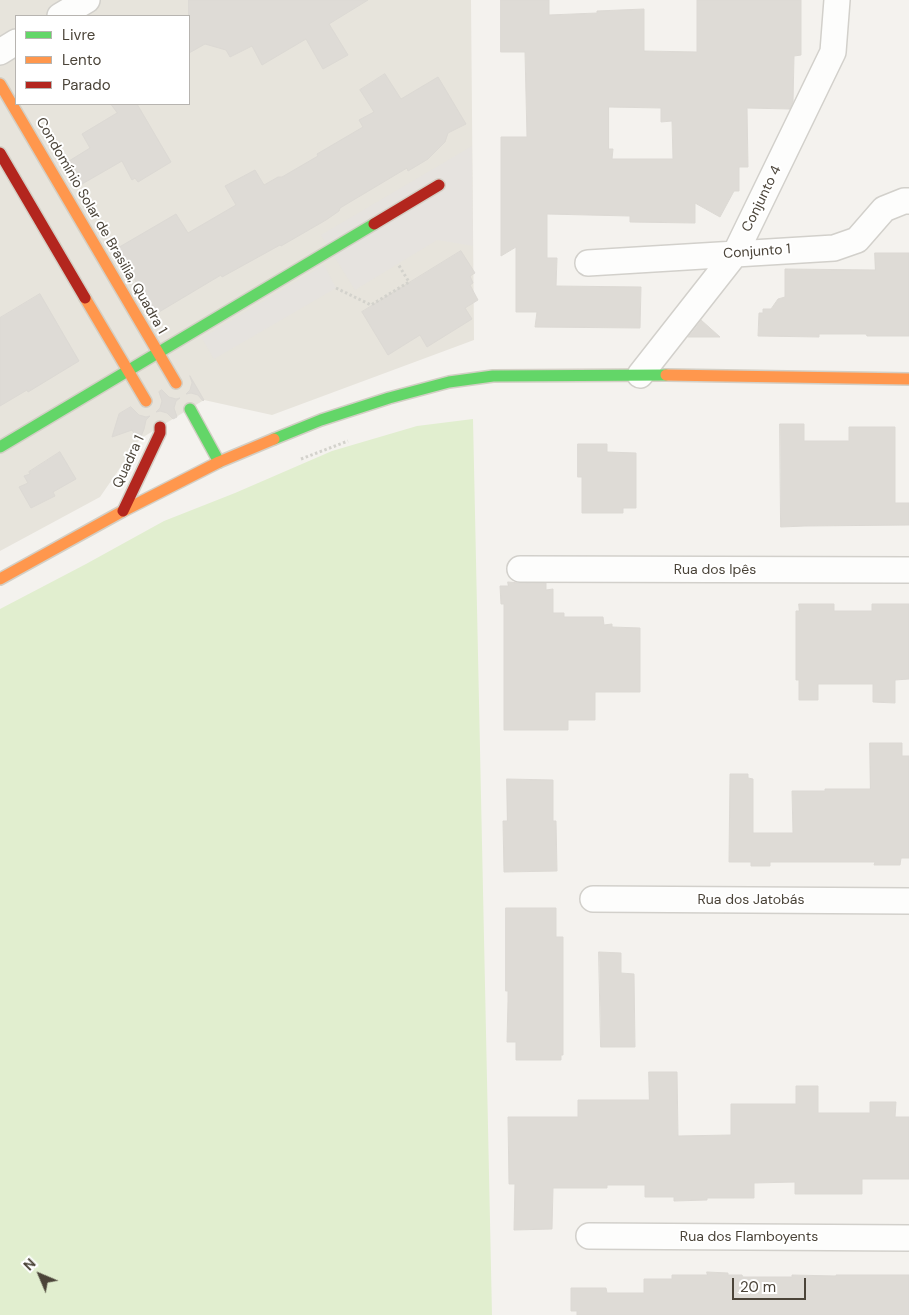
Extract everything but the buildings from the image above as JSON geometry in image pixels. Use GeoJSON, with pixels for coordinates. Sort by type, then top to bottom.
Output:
{"type":"FeatureCollection","features":[{"type":"Feature","properties":{"kind":"street"},"geometry":{"type":"LineString","coordinates":[[62,15],[87,0]]}},
{"type":"Feature","properties":{"kind":"street","name":"Conjunto 4"},"geometry":{"type":"LineString","coordinates":[[640,374],[735,254],[833,52],[837,0]]}},
{"type":"Feature","properties":{"kind":"street"},"geometry":{"type":"LineString","coordinates":[[0,52],[15,43]]}},
{"type":"Feature","properties":{"kind":"street","name":"Condomínio Solar de Brasilia, Quadra 1"},"geometry":{"type":"LineString","coordinates":[[0,84],[176,383]]}},
{"type":"Feature","properties":{"kind":"street"},"geometry":{"type":"LineString","coordinates":[[0,153],[146,401]]}},
{"type":"Feature","properties":{"kind":"street"},"geometry":{"type":"LineString","coordinates":[[0,446],[439,185]]}},
{"type":"Feature","properties":{"kind":"street","name":"Conjunto 1"},"geometry":{"type":"LineString","coordinates":[[588,263],[834,248],[857,240],[884,209],[904,201],[909,201]]}},
{"type":"Feature","properties":{"kind":"street"},"geometry":{"type":"LineString","coordinates":[[0,579],[123,511],[219,462],[321,420],[389,398],[449,382],[493,376],[640,374],[909,379]]}},
{"type":"Feature","properties":{"kind":"street"},"geometry":{"type":"LineString","coordinates":[[189,415],[219,462]]}},
{"type":"Feature","properties":{"kind":"street","name":"Quadra 1"},"geometry":{"type":"LineString","coordinates":[[123,511],[163,429]]}},
{"type":"Feature","properties":{"kind":"street","name":"Rua dos Ipês"},"geometry":{"type":"LineString","coordinates":[[520,569],[909,570]]}},
{"type":"Feature","properties":{"kind":"street","name":"Rua dos Jatobás"},"geometry":{"type":"LineString","coordinates":[[593,898],[909,901]]}},
{"type":"Feature","properties":{"kind":"street","name":"Rua dos Flamboyents"},"geometry":{"type":"LineString","coordinates":[[589,1236],[909,1238]]}},
{"type":"Feature","properties":{"kind":"path"},"geometry":{"type":"LineString","coordinates":[[336,288],[371,305],[409,282],[398,264]]}},
{"type":"Feature","properties":{"kind":"path"},"geometry":{"type":"LineString","coordinates":[[293,462],[354,439]]}},
{"type":"Feature","properties":{"kind":"shaded area"},"geometry":{"type":"Polygon","coordinates":[[[0,0],[471,0],[474,340],[272,415],[204,400],[140,439],[100,497],[0,551],[0,0]]]}},
{"type":"Feature","properties":{"kind":"shaded area"},"geometry":{"type":"Polygon","coordinates":[[[472,146],[473,246],[437,240],[355,290],[321,235],[472,146]]]}},
{"type":"Feature","properties":{"kind":"shaded area"},"geometry":{"type":"Polygon","coordinates":[[[324,265],[336,288],[214,359],[202,338],[324,265]]]}},
{"type":"Feature","properties":{"kind":"green space"},"geometry":{"type":"Polygon","coordinates":[[[473,419],[492,1315],[0,1315],[0,609],[164,521],[332,451],[417,426],[473,419]]]}},
{"type":"Feature","properties":{"kind":"traffic: fast"},"geometry":{"type":"LineString","coordinates":[[0,447],[374,224]]}},
{"type":"Feature","properties":{"kind":"traffic: fast"},"geometry":{"type":"LineString","coordinates":[[274,439],[321,420],[389,398],[449,382],[493,376],[666,375]]}},
{"type":"Feature","properties":{"kind":"traffic: fast"},"geometry":{"type":"LineString","coordinates":[[190,409],[219,462]]}},
{"type":"Feature","properties":{"kind":"traffic: slow"},"geometry":{"type":"LineString","coordinates":[[0,84],[176,383]]}},
{"type":"Feature","properties":{"kind":"traffic: slow"},"geometry":{"type":"LineString","coordinates":[[85,298],[146,401]]}},
{"type":"Feature","properties":{"kind":"traffic: slow"},"geometry":{"type":"LineString","coordinates":[[666,375],[909,379]]}},
{"type":"Feature","properties":{"kind":"traffic: slow"},"geometry":{"type":"LineString","coordinates":[[0,579],[123,511],[219,462],[274,439]]}},
{"type":"Feature","properties":{"kind":"traffic: jam"},"geometry":{"type":"LineString","coordinates":[[0,153],[85,298]]}},
{"type":"Feature","properties":{"kind":"traffic: jam"},"geometry":{"type":"LineString","coordinates":[[374,224],[439,185]]}},
{"type":"Feature","properties":{"kind":"traffic: jam"},"geometry":{"type":"LineString","coordinates":[[123,511],[160,433],[160,427]]}}]}
